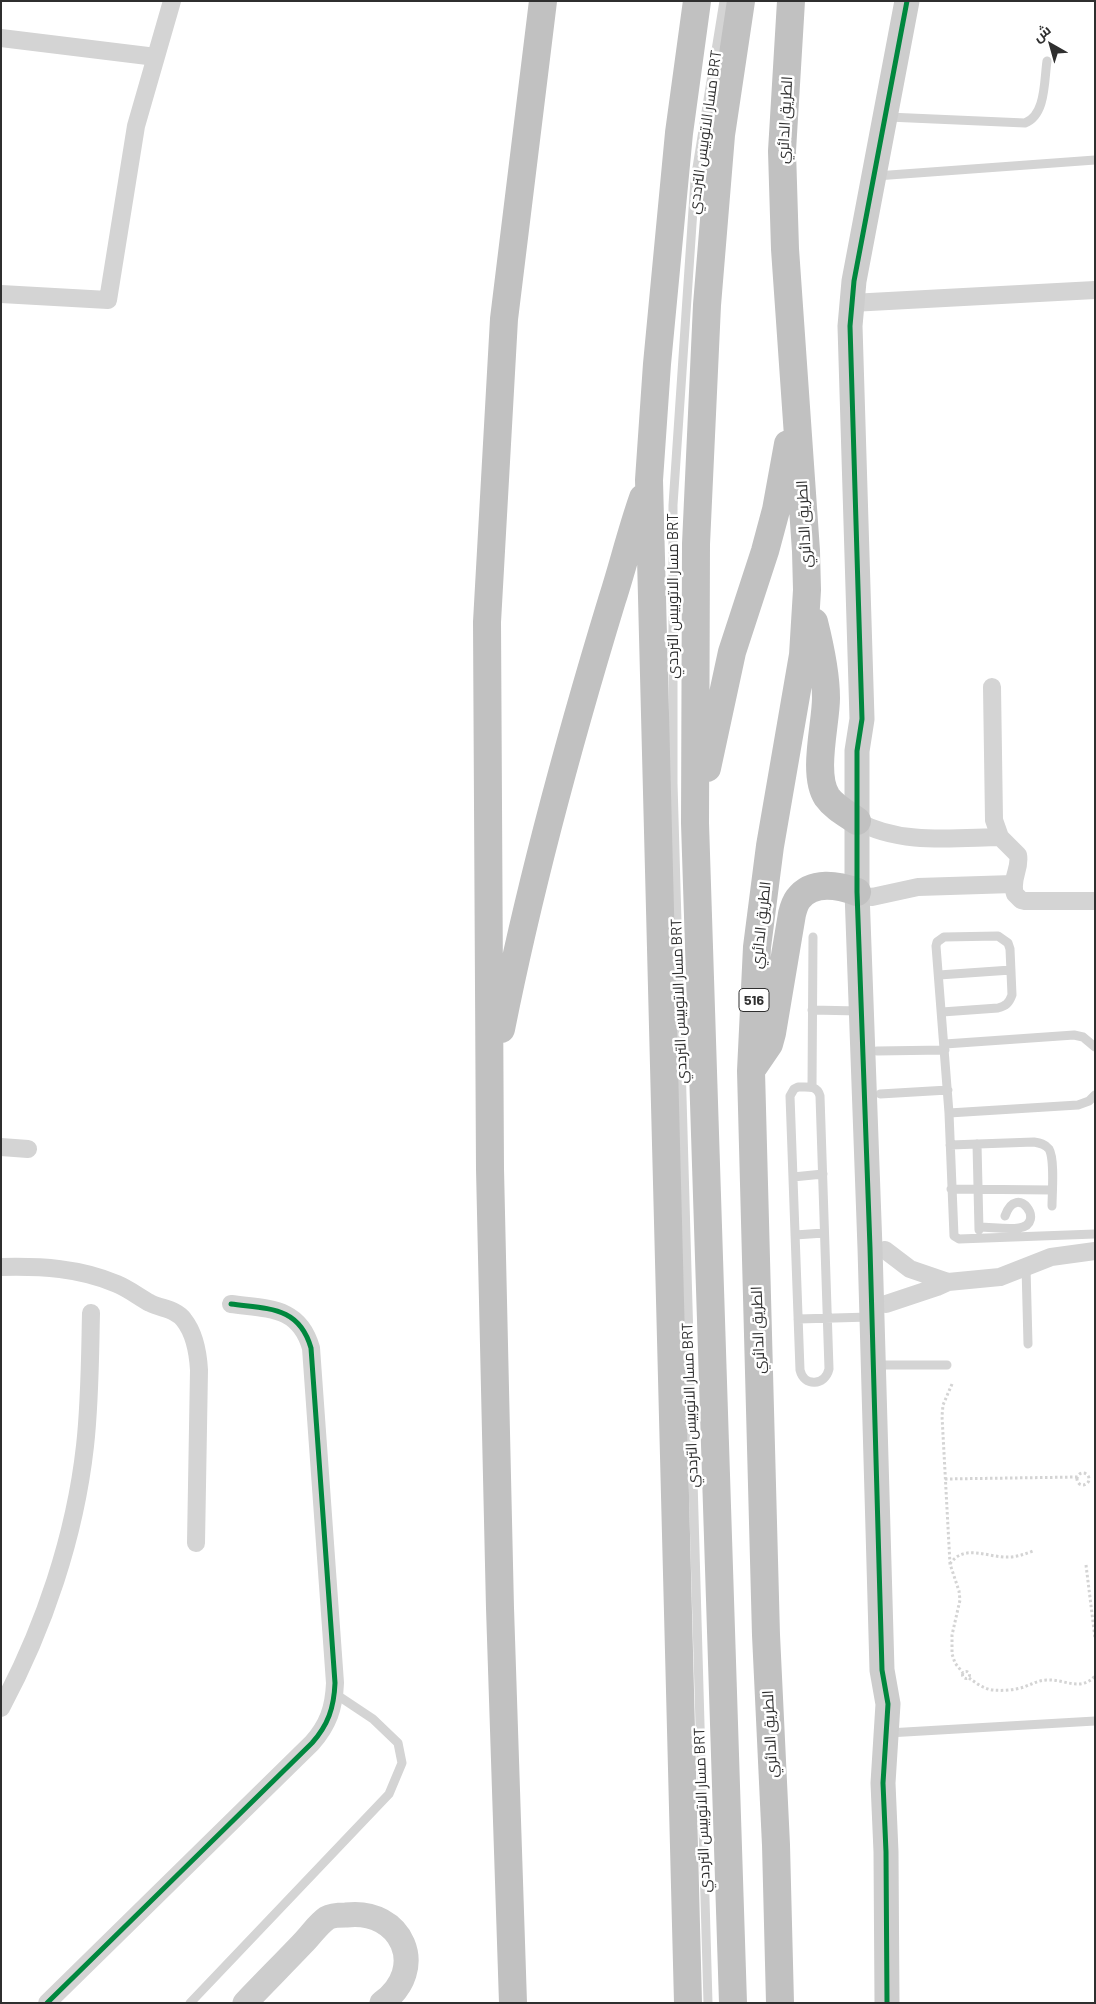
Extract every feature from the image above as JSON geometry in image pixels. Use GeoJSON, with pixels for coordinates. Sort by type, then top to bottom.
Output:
{"type":"FeatureCollection","features":[{"type":"Feature","properties":{"kind":"highway"},"geometry":{"type":"LineString","coordinates":[[513,2003],[500,1608],[489,1084],[487,622],[504,319],[543,1]]}},
{"type":"Feature","properties":{"kind":"highway"},"geometry":{"type":"LineString","coordinates":[[688,2003],[649,480],[657,364],[679,133],[697,1]]}},
{"type":"Feature","properties":{"kind":"highway","name":"516"},"geometry":{"type":"LineString","coordinates":[[733,2003],[695,823],[696,544],[707,305],[721,135],[741,1]]}},
{"type":"Feature","properties":{"kind":"highway","name":"الطريق الدائري"},"geometry":{"type":"LineString","coordinates":[[780,2003],[776,1845],[766,1635],[751,1071],[757,947],[770,846],[803,655],[806,590],[806,551],[785,250],[782,151],[792,1]]}},
{"type":"Feature","properties":{"kind":"highway","name":"516"},"geometry":{"type":"LineString","coordinates":[[695,823],[732,652],[765,551],[776,510],[784,472],[795,390]]}},
{"type":"Feature","properties":{"kind":"highway"},"geometry":{"type":"LineString","coordinates":[[489,1084],[516,953],[547,829],[593,658],[613,598],[629,538],[649,480]]}},
{"type":"Feature","properties":{"kind":"highway"},"geometry":{"type":"LineString","coordinates":[[806,590],[820,644],[825,690],[820,763],[822,785],[826,796],[835,806],[863,824]]}},
{"type":"Feature","properties":{"kind":"highway"},"geometry":{"type":"LineString","coordinates":[[751,1071],[769,1044],[792,914],[798,899],[809,890],[819,886],[843,887],[865,895]]}},
{"type":"Feature","properties":{"kind":"street"},"geometry":{"type":"LineString","coordinates":[[1,294],[108,300],[131,149],[142,103],[172,1]]}},
{"type":"Feature","properties":{"kind":"street"},"geometry":{"type":"LineString","coordinates":[[888,1704],[882,1670],[877,1249],[862,1011],[865,895],[863,824],[857,751],[862,719],[850,346],[851,304],[873,176],[907,1]]}},
{"type":"Feature","properties":{"kind":"street"},"geometry":{"type":"LineString","coordinates":[[1,38],[156,57]]}},
{"type":"Feature","properties":{"kind":"street"},"geometry":{"type":"LineString","coordinates":[[851,304],[1095,290]]}},
{"type":"Feature","properties":{"kind":"street"},"geometry":{"type":"LineString","coordinates":[[992,687],[994,820],[1000,837],[1018,855],[1019,866],[1013,884],[1015,894],[1021,900],[1095,900]]}},
{"type":"Feature","properties":{"kind":"street"},"geometry":{"type":"LineString","coordinates":[[863,824],[887,834],[906,838],[1000,837]]}},
{"type":"Feature","properties":{"kind":"street"},"geometry":{"type":"LineString","coordinates":[[865,895],[912,888],[1013,884]]}},
{"type":"Feature","properties":{"kind":"street"},"geometry":{"type":"LineString","coordinates":[[865,895],[880,1094],[877,1249]]}},
{"type":"Feature","properties":{"kind":"street"},"geometry":{"type":"LineString","coordinates":[[1,1147],[28,1149]]}},
{"type":"Feature","properties":{"kind":"street"},"geometry":{"type":"LineString","coordinates":[[877,1249],[910,1269],[948,1282]]}},
{"type":"Feature","properties":{"kind":"street"},"geometry":{"type":"LineString","coordinates":[[879,1310],[948,1282],[1000,1277],[1051,1257],[1095,1251]]}},
{"type":"Feature","properties":{"kind":"street"},"geometry":{"type":"LineString","coordinates":[[1,1266],[57,1268],[88,1274],[118,1284],[152,1304],[174,1312],[184,1320],[197,1349],[200,1370],[196,1543]]}},
{"type":"Feature","properties":{"kind":"street"},"geometry":{"type":"LineString","coordinates":[[47,2003],[312,1743],[328,1720],[334,1693],[311,1348],[304,1331],[291,1316],[272,1309],[231,1304]]}},
{"type":"Feature","properties":{"kind":"street"},"geometry":{"type":"LineString","coordinates":[[879,1310],[885,1365],[895,1672],[888,1704],[883,1783],[886,1852],[887,2003]]}},
{"type":"Feature","properties":{"kind":"street"},"geometry":{"type":"LineString","coordinates":[[1,1708],[33,1639],[60,1563],[71,1525],[85,1447],[89,1408],[91,1313]]}},
{"type":"Feature","properties":{"kind":"street"},"geometry":{"type":"LineString","coordinates":[[244,2003],[328,1917],[352,1914],[373,1916],[383,1920],[398,1934],[405,1952],[405,1970],[397,1987],[382,2003]]}},
{"type":"Feature","properties":{"kind":"lane","name":"مسار الاتوبيس الترددي BRT"},"geometry":{"type":"LineString","coordinates":[[708,2003],[673,783],[673,505],[695,180],[724,1]]}},
{"type":"Feature","properties":{"kind":"lane"},"geometry":{"type":"LineString","coordinates":[[884,117],[1025,124],[1034,118],[1040,108],[1047,61]]}},
{"type":"Feature","properties":{"kind":"lane"},"geometry":{"type":"LineString","coordinates":[[873,176],[1095,160]]}},
{"type":"Feature","properties":{"kind":"lane"},"geometry":{"type":"LineString","coordinates":[[942,1012],[998,1008],[1010,1002],[1012,995],[1010,949],[1004,938],[998,936],[944,937],[936,946],[948,1090],[954,1236],[959,1239],[1095,1234]]}},
{"type":"Feature","properties":{"kind":"lane"},"geometry":{"type":"LineString","coordinates":[[812,1087],[813,937]]}},
{"type":"Feature","properties":{"kind":"lane"},"geometry":{"type":"LineString","coordinates":[[938,975],[1011,970]]}},
{"type":"Feature","properties":{"kind":"lane"},"geometry":{"type":"LineString","coordinates":[[812,1010],[862,1011]]}},
{"type":"Feature","properties":{"kind":"lane"},"geometry":{"type":"LineString","coordinates":[[878,1051],[1074,1035],[1083,1037],[1095,1047]]}},
{"type":"Feature","properties":{"kind":"lane"},"geometry":{"type":"LineString","coordinates":[[798,1087],[812,1087],[816,1088],[820,1096],[828,1318],[828,1375],[819,1382],[811,1383],[805,1381],[801,1376],[800,1370],[790,1096],[794,1089],[798,1087]]}},
{"type":"Feature","properties":{"kind":"lane"},"geometry":{"type":"LineString","coordinates":[[880,1094],[948,1090]]}},
{"type":"Feature","properties":{"kind":"lane"},"geometry":{"type":"LineString","coordinates":[[949,1113],[1078,1104],[1089,1101],[1095,1095]]}},
{"type":"Feature","properties":{"kind":"lane"},"geometry":{"type":"LineString","coordinates":[[950,1145],[1043,1143],[1049,1149],[1051,1157],[1052,1206]]}},
{"type":"Feature","properties":{"kind":"lane"},"geometry":{"type":"LineString","coordinates":[[977,1144],[979,1238]]}},
{"type":"Feature","properties":{"kind":"lane"},"geometry":{"type":"LineString","coordinates":[[793,1177],[823,1174]]}},
{"type":"Feature","properties":{"kind":"lane"},"geometry":{"type":"LineString","coordinates":[[951,1189],[1052,1190]]}},
{"type":"Feature","properties":{"kind":"lane"},"geometry":{"type":"LineString","coordinates":[[979,1227],[1020,1228],[1028,1224],[1031,1217],[1030,1209],[1023,1203],[1015,1203],[1008,1208],[1005,1216]]}},
{"type":"Feature","properties":{"kind":"lane"},"geometry":{"type":"LineString","coordinates":[[795,1235],[824,1233]]}},
{"type":"Feature","properties":{"kind":"lane"},"geometry":{"type":"LineString","coordinates":[[1026,1267],[1028,1344]]}},
{"type":"Feature","properties":{"kind":"lane"},"geometry":{"type":"LineString","coordinates":[[798,1319],[828,1318],[879,1310]]}},
{"type":"Feature","properties":{"kind":"lane"},"geometry":{"type":"LineString","coordinates":[[885,1365],[947,1365]]}},
{"type":"Feature","properties":{"kind":"lane"},"geometry":{"type":"LineString","coordinates":[[190,2003],[389,1794],[402,1763],[398,1743],[373,1719],[334,1693]]}},
{"type":"Feature","properties":{"kind":"lane"},"geometry":{"type":"LineString","coordinates":[[886,1733],[1095,1721]]}},
{"type":"Feature","properties":{"kind":"path"},"geometry":{"type":"LineString","coordinates":[[952,1384],[943,1405],[950,1564],[959,1590],[960,1600],[952,1635],[952,1654],[955,1663],[963,1673],[964,1678],[969,1678],[984,1688],[1003,1690],[1020,1688],[1044,1680],[1055,1680],[1074,1685],[1082,1684],[1090,1681],[1095,1676]]}},
{"type":"Feature","properties":{"kind":"path"},"geometry":{"type":"LineString","coordinates":[[945,1479],[1078,1477]]}},
{"type":"Feature","properties":{"kind":"path"},"geometry":{"type":"LineString","coordinates":[[950,1564],[955,1556],[963,1552],[1010,1557],[1032,1551]]}},
{"type":"Feature","properties":{"kind":"path"},"geometry":{"type":"LineString","coordinates":[[1086,1565],[1095,1638]]}},
{"type":"Feature","properties":{"kind":"cycle path"},"geometry":{"type":"LineString","coordinates":[[887,2003],[886,1852],[883,1783],[888,1704],[882,1670],[870,1248],[857,892],[857,751],[862,719],[850,326],[854,281],[907,1]]}},
{"type":"Feature","properties":{"kind":"cycle path"},"geometry":{"type":"LineString","coordinates":[[47,2003],[312,1743],[322,1730],[332,1708],[335,1683],[311,1348],[306,1334],[299,1324],[290,1317],[269,1309],[231,1304]]}}]}
